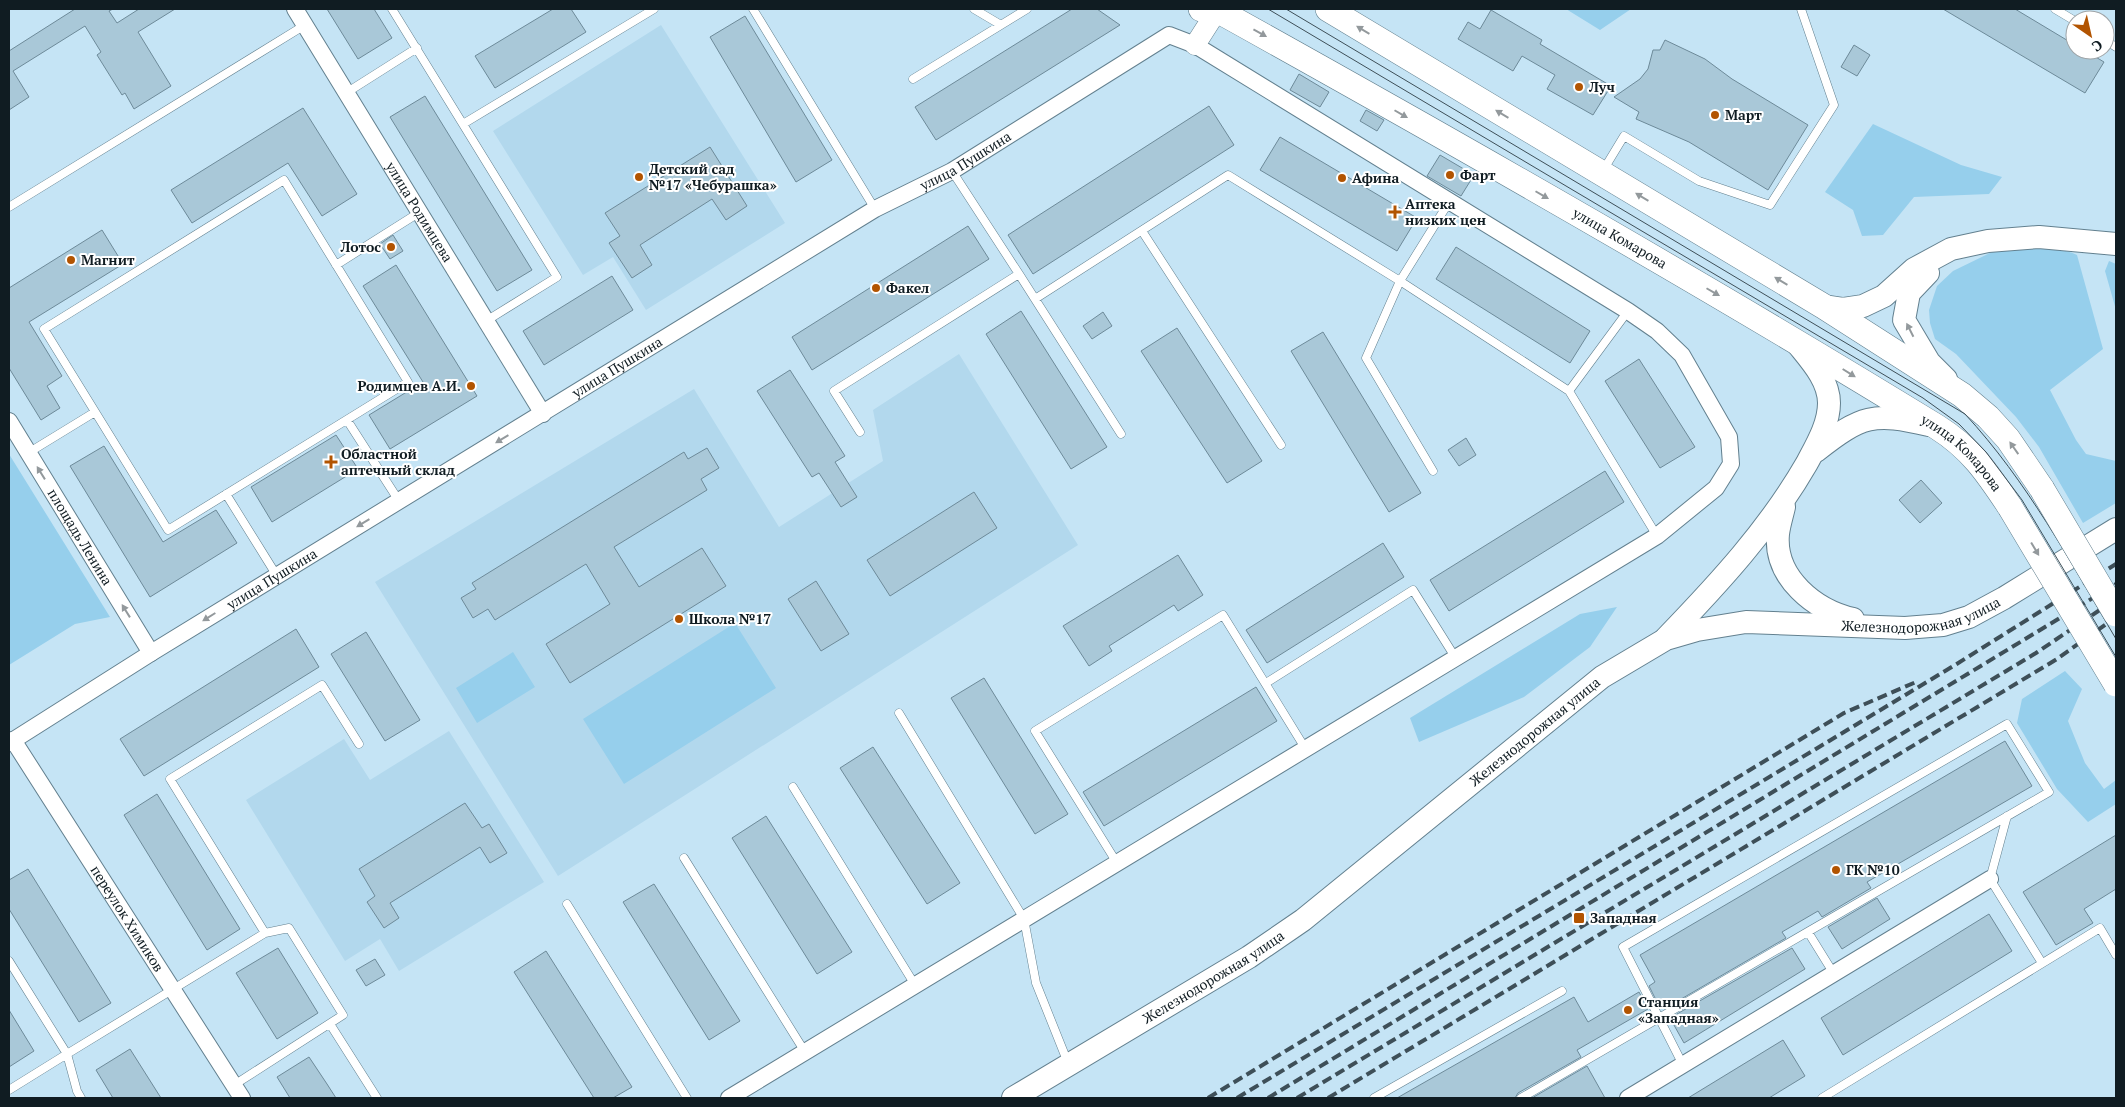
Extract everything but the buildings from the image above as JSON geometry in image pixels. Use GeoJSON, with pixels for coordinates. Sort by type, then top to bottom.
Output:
{"type":"FeatureCollection","features":[{"type":"Feature","properties":{"kind":"main road","name":"улица Комарова"},"geometry":{"type":"LineString","coordinates":[[1212,9],[1792,338],[1952,436],[1980,462],[2010,507],[2116,684]]}},
{"type":"Feature","properties":{"kind":"main road"},"geometry":{"type":"LineString","coordinates":[[1328,9],[1823,306],[1962,395]]}},
{"type":"Feature","properties":{"kind":"main road"},"geometry":{"type":"LineString","coordinates":[[1823,306],[1844,310],[1863,306],[1884,296],[1914,269],[1951,249],[2011,238],[2030,237],[2116,244]]}},
{"type":"Feature","properties":{"kind":"main road"},"geometry":{"type":"LineString","coordinates":[[1951,249],[1909,293],[1904,320],[1929,362],[1962,395],[1988,416],[2008,439],[2042,489],[2116,614]]}},
{"type":"Feature","properties":{"kind":"main road"},"geometry":{"type":"LineString","coordinates":[[1666,639],[1748,550],[1785,500],[1827,422],[1829,401],[1819,371],[1792,338]]}},
{"type":"Feature","properties":{"kind":"main road"},"geometry":{"type":"LineString","coordinates":[[1811,454],[1840,432],[1870,418],[1892,417],[1938,427]]}},
{"type":"Feature","properties":{"kind":"main road"},"geometry":{"type":"LineString","coordinates":[[1785,500],[1778,535],[1779,545],[1786,572],[1799,591],[1814,604],[1840,616],[1906,628]]}},
{"type":"Feature","properties":{"kind":"main road","name":"Железнодорожная улица"},"geometry":{"type":"LineString","coordinates":[[1013,1098],[1249,956],[1303,920],[1602,677],[1666,639],[1697,630],[1746,622],[1906,628],[1943,625],[1969,617],[2116,529]]}},
{"type":"Feature","properties":{"kind":"street","name":"улица Родимцева"},"geometry":{"type":"LineString","coordinates":[[294,9],[543,414]]}},
{"type":"Feature","properties":{"kind":"street"},"geometry":{"type":"LineString","coordinates":[[730,1098],[1657,536],[1716,488],[1731,464],[1729,437],[1682,355],[1657,331],[1628,311],[1196,45],[1212,9]]}},
{"type":"Feature","properties":{"kind":"street","name":"улица Пушкина"},"geometry":{"type":"LineString","coordinates":[[11,741],[151,653],[875,209],[952,171],[1169,35],[1196,45]]}},
{"type":"Feature","properties":{"kind":"street","name":"площадь Ленина"},"geometry":{"type":"LineString","coordinates":[[9,421],[151,653]]}},
{"type":"Feature","properties":{"kind":"street","name":"переулок Химиков"},"geometry":{"type":"LineString","coordinates":[[11,741],[238,1092]]}},
{"type":"Feature","properties":{"kind":"street"},"geometry":{"type":"LineString","coordinates":[[1628,1098],[1990,879]]}},
{"type":"Feature","properties":{"kind":"lane"},"geometry":{"type":"LineString","coordinates":[[392,9],[557,277],[486,321]]}},
{"type":"Feature","properties":{"kind":"lane"},"geometry":{"type":"LineString","coordinates":[[463,124],[654,9]]}},
{"type":"Feature","properties":{"kind":"lane"},"geometry":{"type":"LineString","coordinates":[[753,9],[875,209]]}},
{"type":"Feature","properties":{"kind":"lane"},"geometry":{"type":"LineString","coordinates":[[974,9],[1001,25]]}},
{"type":"Feature","properties":{"kind":"lane"},"geometry":{"type":"LineString","coordinates":[[913,80],[1027,9]]}},
{"type":"Feature","properties":{"kind":"lane"},"geometry":{"type":"LineString","coordinates":[[1602,173],[1624,136],[1699,181],[1770,205],[1834,105],[1801,9]]}},
{"type":"Feature","properties":{"kind":"lane"},"geometry":{"type":"LineString","coordinates":[[9,207],[305,26]]}},
{"type":"Feature","properties":{"kind":"lane"},"geometry":{"type":"LineString","coordinates":[[346,93],[417,48]]}},
{"type":"Feature","properties":{"kind":"lane"},"geometry":{"type":"LineString","coordinates":[[952,171],[1121,434]]}},
{"type":"Feature","properties":{"kind":"lane"},"geometry":{"type":"LineString","coordinates":[[1035,299],[1228,175],[1400,281],[1569,391],[1657,536]]}},
{"type":"Feature","properties":{"kind":"lane"},"geometry":{"type":"LineString","coordinates":[[284,180],[408,382],[168,530],[95,412],[44,329],[284,180]]}},
{"type":"Feature","properties":{"kind":"lane"},"geometry":{"type":"LineString","coordinates":[[1434,471],[1366,358],[1400,281],[1449,202]]}},
{"type":"Feature","properties":{"kind":"lane"},"geometry":{"type":"LineString","coordinates":[[336,265],[420,212]]}},
{"type":"Feature","properties":{"kind":"lane"},"geometry":{"type":"LineString","coordinates":[[1142,231],[1281,444]]}},
{"type":"Feature","properties":{"kind":"lane"},"geometry":{"type":"LineString","coordinates":[[860,432],[834,391],[1019,274]]}},
{"type":"Feature","properties":{"kind":"lane"},"geometry":{"type":"LineString","coordinates":[[1569,391],[1628,311]]}},
{"type":"Feature","properties":{"kind":"lane"},"geometry":{"type":"LineString","coordinates":[[28,453],[95,412]]}},
{"type":"Feature","properties":{"kind":"lane"},"geometry":{"type":"LineString","coordinates":[[347,420],[399,501]]}},
{"type":"Feature","properties":{"kind":"lane"},"geometry":{"type":"LineString","coordinates":[[226,494],[277,576]]}},
{"type":"Feature","properties":{"kind":"lane"},"geometry":{"type":"LineString","coordinates":[[1266,683],[1413,590],[1455,657]]}},
{"type":"Feature","properties":{"kind":"lane"},"geometry":{"type":"LineString","coordinates":[[1117,863],[1035,731],[1223,614],[1306,748]]}},
{"type":"Feature","properties":{"kind":"lane"},"geometry":{"type":"LineString","coordinates":[[265,933],[170,779],[322,685],[359,744]]}},
{"type":"Feature","properties":{"kind":"lane"},"geometry":{"type":"LineString","coordinates":[[899,713],[1024,919],[1036,983],[1069,1065]]}},
{"type":"Feature","properties":{"kind":"lane"},"geometry":{"type":"LineString","coordinates":[[1521,1098],[1660,1018],[2048,792],[2007,724],[1623,947],[1660,1018],[1682,1065]]}},
{"type":"Feature","properties":{"kind":"lane"},"geometry":{"type":"LineString","coordinates":[[793,787],[915,985]]}},
{"type":"Feature","properties":{"kind":"lane"},"geometry":{"type":"LineString","coordinates":[[2007,816],[1990,879],[2042,963]]}},
{"type":"Feature","properties":{"kind":"lane"},"geometry":{"type":"LineString","coordinates":[[684,858],[806,1052]]}},
{"type":"Feature","properties":{"kind":"lane"},"geometry":{"type":"LineString","coordinates":[[567,904],[687,1098]]}},
{"type":"Feature","properties":{"kind":"lane"},"geometry":{"type":"LineString","coordinates":[[9,1090],[265,933],[289,928],[343,1015],[238,1092]]}},
{"type":"Feature","properties":{"kind":"lane"},"geometry":{"type":"LineString","coordinates":[[1822,1098],[2100,928],[2116,955]]}},
{"type":"Feature","properties":{"kind":"lane"},"geometry":{"type":"LineString","coordinates":[[1808,932],[1834,974]]}},
{"type":"Feature","properties":{"kind":"lane"},"geometry":{"type":"LineString","coordinates":[[9,961],[67,1054],[77,1091],[81,1098]]}},
{"type":"Feature","properties":{"kind":"lane"},"geometry":{"type":"LineString","coordinates":[[1374,1098],[1562,991]]}},
{"type":"Feature","properties":{"kind":"lane"},"geometry":{"type":"LineString","coordinates":[[330,1024],[376,1098]]}},
{"type":"Feature","properties":{"kind":"shaded area"},"geometry":{"type":"Polygon","coordinates":[[[1566,9],[1631,9],[1600,30],[1566,9]]]}},
{"type":"Feature","properties":{"kind":"shaded area","name":"Детский сад №17 «Чебурашка»"},"geometry":{"type":"Polygon","coordinates":[[[661,25],[785,223],[646,310],[613,257],[583,275],[493,131],[661,25]]]}},
{"type":"Feature","properties":{"kind":"shaded area"},"geometry":{"type":"Polygon","coordinates":[[[1873,124],[1961,165],[2002,177],[1989,194],[1914,197],[1883,235],[1862,236],[1853,210],[1825,192],[1873,124]]]}},
{"type":"Feature","properties":{"kind":"shaded area"},"geometry":{"type":"Polygon","coordinates":[[[2022,249],[2057,250],[2077,255],[2103,349],[2050,390],[2076,440],[2086,454],[2116,461],[2116,503],[2083,523],[2039,447],[2016,417],[1956,354],[1935,339],[1930,323],[1929,310],[1937,286],[1953,271],[1992,252],[2022,249]]]}},
{"type":"Feature","properties":{"kind":"shaded area"},"geometry":{"type":"Polygon","coordinates":[[[2109,261],[2116,264],[2116,310],[2105,271],[2109,261]]]}},
{"type":"Feature","properties":{"kind":"shaded area","name":"Школа №17"},"geometry":{"type":"Polygon","coordinates":[[[959,354],[1078,545],[558,876],[375,582],[694,389],[779,527],[883,461],[873,410],[959,354]]]}},
{"type":"Feature","properties":{"kind":"shaded area"},"geometry":{"type":"Polygon","coordinates":[[[9,454],[110,617],[75,624],[9,665],[9,454]]]}},
{"type":"Feature","properties":{"kind":"shaded area"},"geometry":{"type":"Polygon","coordinates":[[[1617,607],[1590,647],[1524,697],[1419,742],[1410,718],[1580,614],[1617,607]]]}},
{"type":"Feature","properties":{"kind":"shaded area"},"geometry":{"type":"Polygon","coordinates":[[[735,623],[776,688],[624,784],[583,719],[735,623]]]}},
{"type":"Feature","properties":{"kind":"shaded area"},"geometry":{"type":"Polygon","coordinates":[[[513,652],[535,687],[477,723],[456,688],[513,652]]]}},
{"type":"Feature","properties":{"kind":"shaded area"},"geometry":{"type":"Polygon","coordinates":[[[2065,671],[2082,689],[2068,721],[2085,763],[2104,789],[2116,780],[2116,804],[2088,822],[2057,789],[2017,723],[2022,699],[2065,671]]]}},
{"type":"Feature","properties":{"kind":"shaded area"},"geometry":{"type":"Polygon","coordinates":[[[449,731],[544,882],[399,971],[380,939],[345,961],[246,800],[344,739],[370,780],[449,731]]]}},
{"type":"Feature","properties":{"kind":"tram line"},"geometry":{"type":"LineString","coordinates":[[1268,9],[1923,398],[1959,424],[1986,452],[2022,500],[2116,657]]}},
{"type":"Feature","properties":{"kind":"tram line"},"geometry":{"type":"LineString","coordinates":[[1286,9],[1965,414],[2008,466],[2028,494],[2116,639]]}},
{"type":"Feature","properties":{"kind":"railway"},"geometry":{"type":"LineString","coordinates":[[1237,1098],[1955,665],[2116,564]]}},
{"type":"Feature","properties":{"kind":"railway"},"geometry":{"type":"LineString","coordinates":[[1268,1098],[2116,584]]}},
{"type":"Feature","properties":{"kind":"railway"},"geometry":{"type":"LineString","coordinates":[[1297,1098],[2036,653],[2116,599]]}},
{"type":"Feature","properties":{"kind":"railway"},"geometry":{"type":"LineString","coordinates":[[1328,1098],[2057,659],[2116,617]]}},
{"type":"Feature","properties":{"kind":"railway"},"geometry":{"type":"LineString","coordinates":[[1208,1098],[1844,713],[1916,682]]}},
{"type":"Feature","properties":{"kind":"place","name":"Луч"},"geometry":{"type":"Point","coordinates":[1579,87]}},
{"type":"Feature","properties":{"kind":"place","name":"Март"},"geometry":{"type":"Point","coordinates":[1715,115]}},
{"type":"Feature","properties":{"kind":"place","name":"Фарт"},"geometry":{"type":"Point","coordinates":[1450,175]}},
{"type":"Feature","properties":{"kind":"place","name":"Детский сад №17 «Чебурашка»"},"geometry":{"type":"Point","coordinates":[639,177]}},
{"type":"Feature","properties":{"kind":"place","name":"Афина"},"geometry":{"type":"Point","coordinates":[1342,178]}},
{"type":"Feature","properties":{"kind":"place","name":"Аптека низких цен"},"geometry":{"type":"Point","coordinates":[1395,212]}},
{"type":"Feature","properties":{"kind":"place","name":"Лотос"},"geometry":{"type":"Point","coordinates":[391,247]}},
{"type":"Feature","properties":{"kind":"place","name":"Магнит"},"geometry":{"type":"Point","coordinates":[71,260]}},
{"type":"Feature","properties":{"kind":"place","name":"Факел"},"geometry":{"type":"Point","coordinates":[876,288]}},
{"type":"Feature","properties":{"kind":"place","name":"Родимцев А.И."},"geometry":{"type":"Point","coordinates":[471,386]}},
{"type":"Feature","properties":{"kind":"place","name":"Областной аптечный склад"},"geometry":{"type":"Point","coordinates":[331,462]}},
{"type":"Feature","properties":{"kind":"place","name":"Школа №17"},"geometry":{"type":"Point","coordinates":[679,619]}},
{"type":"Feature","properties":{"kind":"place","name":"ГК №10"},"geometry":{"type":"Point","coordinates":[1836,870]}},
{"type":"Feature","properties":{"kind":"place","name":"Западная"},"geometry":{"type":"Point","coordinates":[1579,918]}},
{"type":"Feature","properties":{"kind":"place","name":"Станция «Западная»"},"geometry":{"type":"Point","coordinates":[1628,1010]}}]}
